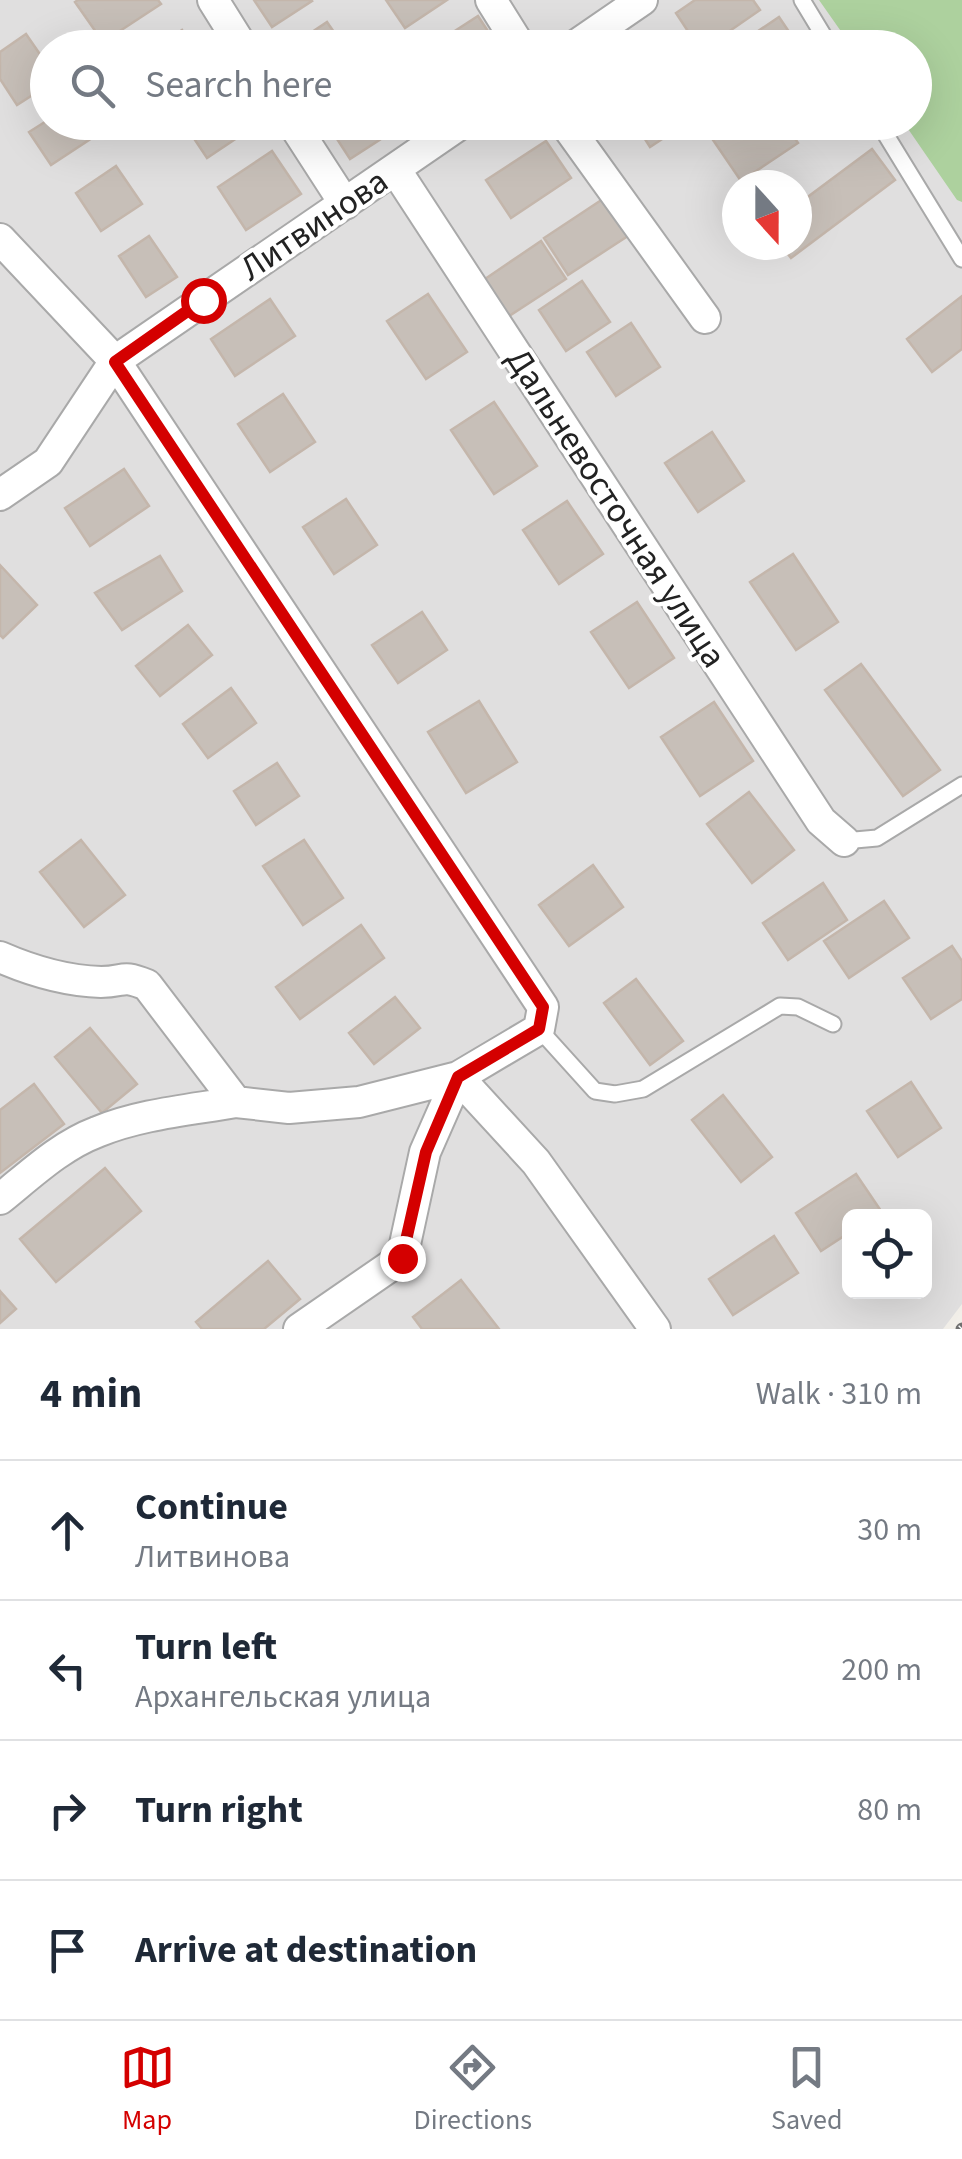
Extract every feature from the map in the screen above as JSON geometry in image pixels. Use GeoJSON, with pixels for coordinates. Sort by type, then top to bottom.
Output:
{"type":"FeatureCollection","features":[{"type":"Feature","properties":{"kind":"street"},"geometry":{"type":"LineString","coordinates":[[213,0],[232,30]]}},
{"type":"Feature","properties":{"kind":"street"},"geometry":{"type":"LineString","coordinates":[[491,0],[510,30]]}},
{"type":"Feature","properties":{"kind":"street"},"geometry":{"type":"LineString","coordinates":[[598,30],[642,0]]}},
{"type":"Feature","properties":{"kind":"street"},"geometry":{"type":"LineString","coordinates":[[304,140],[345,204]]}},
{"type":"Feature","properties":{"kind":"street","name":"Литвинова"},"geometry":{"type":"LineString","coordinates":[[0,495],[48,462],[115,362],[437,140]]}},
{"type":"Feature","properties":{"kind":"street"},"geometry":{"type":"LineString","coordinates":[[577,140],[705,318]]}},
{"type":"Feature","properties":{"kind":"street","name":"Дальневосточная улица"},"geometry":{"type":"LineString","coordinates":[[395,169],[821,822],[844,841]]}},
{"type":"Feature","properties":{"kind":"street"},"geometry":{"type":"LineString","coordinates":[[0,239],[115,362],[541,1018],[458,1077],[360,1102],[289,1108],[236,1102],[136,1120],[95,1132],[57,1153],[0,1200]]}},
{"type":"Feature","properties":{"kind":"street"},"geometry":{"type":"LineString","coordinates":[[0,957],[39,974],[104,982],[126,977],[147,985],[236,1102]]}},
{"type":"Feature","properties":{"kind":"street"},"geometry":{"type":"LineString","coordinates":[[299,1329],[402,1258],[426,1152],[458,1077]]}},
{"type":"Feature","properties":{"kind":"street"},"geometry":{"type":"LineString","coordinates":[[458,1077],[536,1162],[655,1329]]}},
{"type":"Feature","properties":{"kind":"lane"},"geometry":{"type":"LineString","coordinates":[[802,0],[821,30]]}},
{"type":"Feature","properties":{"kind":"lane"},"geometry":{"type":"LineString","coordinates":[[889,140],[962,259]]}},
{"type":"Feature","properties":{"kind":"lane"},"geometry":{"type":"LineString","coordinates":[[844,841],[877,838],[962,785]]}},
{"type":"Feature","properties":{"kind":"lane"},"geometry":{"type":"LineString","coordinates":[[541,1018],[596,1091],[616,1094],[643,1089],[780,1006],[798,1006],[832,1024]]}},
{"type":"Feature","properties":{"kind":"shaded area"},"geometry":{"type":"Polygon","coordinates":[[[0,0],[962,0],[962,1304],[943,1329],[0,1329],[0,0]]]}},
{"type":"Feature","properties":{"kind":"green space"},"geometry":{"type":"Polygon","coordinates":[[[819,0],[962,0],[962,202],[916,140],[932,140],[932,30],[840,30],[819,0]]]}},
{"type":"Feature","properties":{"kind":"building"},"geometry":{"type":"Polygon","coordinates":[[[158,0],[161,4],[121,30],[95,30],[75,2],[158,0]]]}},
{"type":"Feature","properties":{"kind":"building"},"geometry":{"type":"Polygon","coordinates":[[[254,0],[311,0],[312,1],[272,27],[254,0]]]}},
{"type":"Feature","properties":{"kind":"building"},"geometry":{"type":"Polygon","coordinates":[[[386,0],[447,0],[405,28],[386,0]]]}},
{"type":"Feature","properties":{"kind":"building"},"geometry":{"type":"Polygon","coordinates":[[[695,0],[753,0],[760,10],[731,30],[687,30],[676,13],[695,0]]]}},
{"type":"Feature","properties":{"kind":"building"},"geometry":{"type":"Polygon","coordinates":[[[478,16],[487,30],[456,30],[478,16]]]}},
{"type":"Feature","properties":{"kind":"building"},"geometry":{"type":"Polygon","coordinates":[[[779,17],[788,30],[760,30],[779,17]]]}},
{"type":"Feature","properties":{"kind":"building"},"geometry":{"type":"Polygon","coordinates":[[[327,22],[333,30],[315,30],[327,22]]]}},
{"type":"Feature","properties":{"kind":"building"},"geometry":{"type":"Polygon","coordinates":[[[26,34],[30,40],[30,97],[17,105],[0,79],[0,52],[26,34]]]}},
{"type":"Feature","properties":{"kind":"building"},"geometry":{"type":"Polygon","coordinates":[[[34,140],[89,140],[51,165],[34,140]]]}},
{"type":"Feature","properties":{"kind":"building"},"geometry":{"type":"Polygon","coordinates":[[[195,140],[234,140],[207,158],[195,140]]]}},
{"type":"Feature","properties":{"kind":"building"},"geometry":{"type":"Polygon","coordinates":[[[338,140],[379,140],[350,159],[338,140]]]}},
{"type":"Feature","properties":{"kind":"building"},"geometry":{"type":"Polygon","coordinates":[[[713,140],[796,140],[798,143],[758,170],[734,170],[713,140]]]}},
{"type":"Feature","properties":{"kind":"building"},"geometry":{"type":"Polygon","coordinates":[[[546,141],[571,178],[511,218],[486,180],[546,141]]]}},
{"type":"Feature","properties":{"kind":"building"},"geometry":{"type":"Polygon","coordinates":[[[872,149],[895,180],[812,242],[812,194],[872,149]]]}},
{"type":"Feature","properties":{"kind":"building"},"geometry":{"type":"Polygon","coordinates":[[[272,151],[301,194],[246,230],[218,187],[272,151]]]}},
{"type":"Feature","properties":{"kind":"building"},"geometry":{"type":"Polygon","coordinates":[[[116,166],[142,204],[101,231],[76,193],[116,166]]]}},
{"type":"Feature","properties":{"kind":"building"},"geometry":{"type":"Polygon","coordinates":[[[603,199],[628,236],[568,275],[544,238],[603,199]]]}},
{"type":"Feature","properties":{"kind":"building"},"geometry":{"type":"Polygon","coordinates":[[[149,236],[177,277],[146,297],[119,256],[149,236]]]}},
{"type":"Feature","properties":{"kind":"building"},"geometry":{"type":"Polygon","coordinates":[[[541,241],[566,279],[506,318],[482,281],[541,241]]]}},
{"type":"Feature","properties":{"kind":"building"},"geometry":{"type":"Polygon","coordinates":[[[582,281],[610,322],[566,351],[539,310],[582,281]]]}},
{"type":"Feature","properties":{"kind":"building"},"geometry":{"type":"Polygon","coordinates":[[[428,294],[467,352],[426,379],[387,321],[428,294]]]}},
{"type":"Feature","properties":{"kind":"building"},"geometry":{"type":"Polygon","coordinates":[[[962,296],[962,349],[932,372],[907,339],[962,296]]]}},
{"type":"Feature","properties":{"kind":"building"},"geometry":{"type":"Polygon","coordinates":[[[270,299],[295,336],[235,376],[211,339],[270,299]]]}},
{"type":"Feature","properties":{"kind":"building"},"geometry":{"type":"Polygon","coordinates":[[[631,323],[660,367],[616,396],[587,352],[631,323]]]}},
{"type":"Feature","properties":{"kind":"building"},"geometry":{"type":"Polygon","coordinates":[[[283,394],[315,442],[270,472],[238,424],[283,394]]]}},
{"type":"Feature","properties":{"kind":"building"},"geometry":{"type":"Polygon","coordinates":[[[494,402],[537,466],[494,494],[451,430],[494,402]]]}},
{"type":"Feature","properties":{"kind":"building"},"geometry":{"type":"Polygon","coordinates":[[[712,432],[744,481],[698,512],[665,463],[712,432]]]}},
{"type":"Feature","properties":{"kind":"building"},"geometry":{"type":"Polygon","coordinates":[[[124,469],[149,506],[90,546],[65,508],[124,469]]]}},
{"type":"Feature","properties":{"kind":"building"},"geometry":{"type":"Polygon","coordinates":[[[346,499],[377,545],[334,574],[303,527],[346,499]]]}},
{"type":"Feature","properties":{"kind":"building"},"geometry":{"type":"Polygon","coordinates":[[[567,501],[603,554],[559,584],[523,530],[567,501]]]}},
{"type":"Feature","properties":{"kind":"building"},"geometry":{"type":"Polygon","coordinates":[[[793,554],[838,622],[796,650],[750,582],[793,554]]]}},
{"type":"Feature","properties":{"kind":"building"},"geometry":{"type":"Polygon","coordinates":[[[160,556],[182,591],[122,630],[95,593],[160,556]]]}},
{"type":"Feature","properties":{"kind":"building"},"geometry":{"type":"Polygon","coordinates":[[[0,565],[37,605],[3,638],[0,635],[0,565]]]}},
{"type":"Feature","properties":{"kind":"building"},"geometry":{"type":"Polygon","coordinates":[[[637,602],[674,658],[629,688],[591,632],[637,602]]]}},
{"type":"Feature","properties":{"kind":"building"},"geometry":{"type":"Polygon","coordinates":[[[422,612],[447,650],[398,683],[372,645],[422,612]]]}},
{"type":"Feature","properties":{"kind":"building"},"geometry":{"type":"Polygon","coordinates":[[[188,625],[212,655],[160,696],[136,666],[188,625]]]}},
{"type":"Feature","properties":{"kind":"building"},"geometry":{"type":"Polygon","coordinates":[[[861,664],[940,770],[903,796],[825,690],[861,664]]]}},
{"type":"Feature","properties":{"kind":"building"},"geometry":{"type":"Polygon","coordinates":[[[231,688],[256,723],[208,758],[183,724],[231,688]]]}},
{"type":"Feature","properties":{"kind":"building"},"geometry":{"type":"Polygon","coordinates":[[[479,701],[517,762],[466,793],[428,732],[479,701]]]}},
{"type":"Feature","properties":{"kind":"building"},"geometry":{"type":"Polygon","coordinates":[[[714,702],[753,761],[700,796],[661,737],[714,702]]]}},
{"type":"Feature","properties":{"kind":"building"},"geometry":{"type":"Polygon","coordinates":[[[277,763],[299,796],[256,825],[234,791],[277,763]]]}},
{"type":"Feature","properties":{"kind":"building"},"geometry":{"type":"Polygon","coordinates":[[[749,792],[794,850],[752,883],[707,824],[749,792]]]}},
{"type":"Feature","properties":{"kind":"building"},"geometry":{"type":"Polygon","coordinates":[[[81,840],[125,895],[84,927],[40,872],[81,840]]]}},
{"type":"Feature","properties":{"kind":"building"},"geometry":{"type":"Polygon","coordinates":[[[304,840],[343,898],[303,925],[263,866],[304,840]]]}},
{"type":"Feature","properties":{"kind":"building"},"geometry":{"type":"Polygon","coordinates":[[[593,865],[623,907],[569,946],[539,905],[593,865]]]}},
{"type":"Feature","properties":{"kind":"building"},"geometry":{"type":"Polygon","coordinates":[[[823,883],[847,920],[788,960],[763,923],[823,883]]]}},
{"type":"Feature","properties":{"kind":"building"},"geometry":{"type":"Polygon","coordinates":[[[884,901],[909,938],[849,978],[824,941],[884,901]]]}},
{"type":"Feature","properties":{"kind":"building"},"geometry":{"type":"Polygon","coordinates":[[[361,925],[384,958],[300,1019],[276,987],[361,925]]]}},
{"type":"Feature","properties":{"kind":"building"},"geometry":{"type":"Polygon","coordinates":[[[952,946],[962,961],[962,999],[931,1019],[903,978],[952,946]]]}},
{"type":"Feature","properties":{"kind":"building"},"geometry":{"type":"Polygon","coordinates":[[[636,979],[683,1041],[650,1065],[604,1003],[636,979]]]}},
{"type":"Feature","properties":{"kind":"building"},"geometry":{"type":"Polygon","coordinates":[[[395,997],[420,1028],[374,1064],[349,1033],[395,997]]]}},
{"type":"Feature","properties":{"kind":"building"},"geometry":{"type":"Polygon","coordinates":[[[90,1028],[137,1084],[102,1113],[55,1057],[90,1028]]]}},
{"type":"Feature","properties":{"kind":"building"},"geometry":{"type":"Polygon","coordinates":[[[911,1082],[941,1128],[898,1157],[867,1111],[911,1082]]]}},
{"type":"Feature","properties":{"kind":"building"},"geometry":{"type":"Polygon","coordinates":[[[34,1084],[64,1124],[0,1173],[0,1110],[34,1084]]]}},
{"type":"Feature","properties":{"kind":"building"},"geometry":{"type":"Polygon","coordinates":[[[723,1095],[772,1157],[741,1182],[692,1120],[723,1095]]]}},
{"type":"Feature","properties":{"kind":"building"},"geometry":{"type":"Polygon","coordinates":[[[105,1168],[141,1211],[56,1282],[20,1239],[105,1168]]]}},
{"type":"Feature","properties":{"kind":"building"},"geometry":{"type":"Polygon","coordinates":[[[856,1174],[880,1209],[842,1209],[842,1237],[821,1251],[796,1213],[856,1174]]]}},
{"type":"Feature","properties":{"kind":"building"},"geometry":{"type":"Polygon","coordinates":[[[774,1236],[798,1273],[733,1315],[709,1279],[774,1236]]]}},
{"type":"Feature","properties":{"kind":"building"},"geometry":{"type":"Polygon","coordinates":[[[268,1261],[300,1299],[264,1329],[202,1329],[196,1322],[268,1261]]]}},
{"type":"Feature","properties":{"kind":"building"},"geometry":{"type":"Polygon","coordinates":[[[461,1280],[499,1329],[422,1329],[413,1317],[461,1280]]]}},
{"type":"Feature","properties":{"kind":"building"},"geometry":{"type":"Polygon","coordinates":[[[0,1291],[16,1309],[0,1323],[0,1291]]]}},
{"type":"Feature","properties":{"kind":"route"},"geometry":{"type":"LineString","coordinates":[[203,300],[115,362],[543,1007],[539,1029],[458,1077],[426,1152],[402,1258]]}}]}
